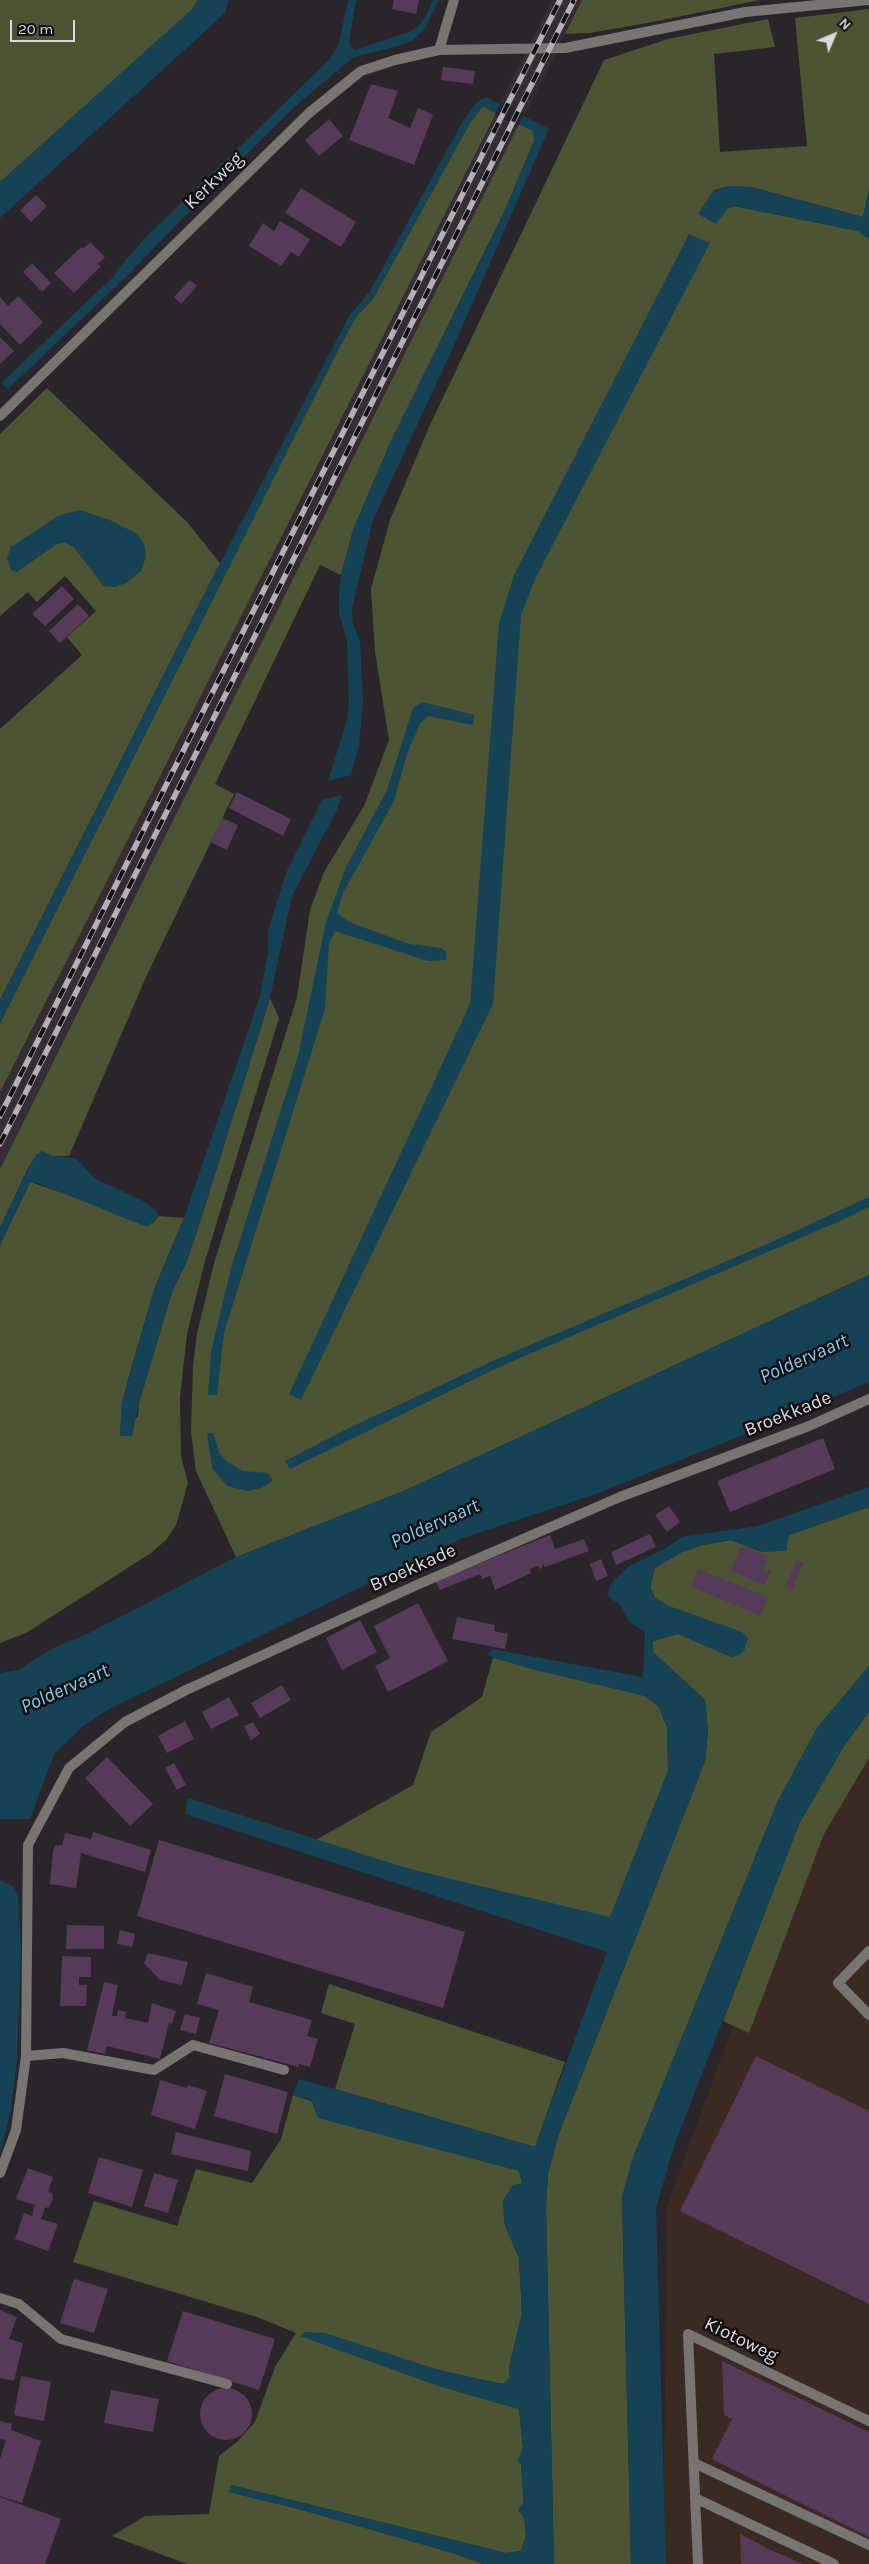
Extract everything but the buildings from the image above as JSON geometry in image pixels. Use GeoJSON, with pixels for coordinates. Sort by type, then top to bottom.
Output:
{"type":"FeatureCollection","features":[{"type":"Feature","properties":{"kind":"street"},"geometry":{"type":"LineString","coordinates":[[439,50],[454,0]]}},
{"type":"Feature","properties":{"kind":"street","name":"Kerkweg"},"geometry":{"type":"LineString","coordinates":[[0,416],[141,276],[335,91],[360,71],[439,50],[565,48],[746,12],[869,0]]}},
{"type":"Feature","properties":{"kind":"street","name":"Broekkade"},"geometry":{"type":"LineString","coordinates":[[26,2056],[28,1845],[69,1768],[125,1722],[186,1690],[419,1584],[620,1497],[809,1426],[869,1399]]}},
{"type":"Feature","properties":{"kind":"street"},"geometry":{"type":"LineString","coordinates":[[869,1951],[838,1983],[869,2016]]}},
{"type":"Feature","properties":{"kind":"street"},"geometry":{"type":"LineString","coordinates":[[0,2173],[16,2130],[26,2056],[63,2053],[154,2070],[193,2044],[284,2070]]}},
{"type":"Feature","properties":{"kind":"street"},"geometry":{"type":"LineString","coordinates":[[0,2298],[19,2304],[61,2339],[227,2384]]}},
{"type":"Feature","properties":{"kind":"street","name":"Kiotoweg"},"geometry":{"type":"LineString","coordinates":[[698,2564],[688,2334],[869,2421]]}},
{"type":"Feature","properties":{"kind":"street"},"geometry":{"type":"LineString","coordinates":[[694,2463],[869,2544]]}},
{"type":"Feature","properties":{"kind":"street"},"geometry":{"type":"LineString","coordinates":[[696,2498],[834,2564]]}},
{"type":"Feature","properties":{"kind":"shaded area"},"geometry":{"type":"Polygon","coordinates":[[[552,0],[582,0],[0,1169],[0,1092],[552,0]]]}},
{"type":"Feature","properties":{"kind":"shaded area"},"geometry":{"type":"Polygon","coordinates":[[[869,1748],[869,2564],[663,2564],[667,2206],[789,1872],[869,1748]]]}},
{"type":"Feature","properties":{"kind":"green space"},"geometry":{"type":"Polygon","coordinates":[[[0,0],[198,0],[192,10],[0,182],[0,0]]]}},
{"type":"Feature","properties":{"kind":"green space"},"geometry":{"type":"Polygon","coordinates":[[[582,0],[760,0],[590,33],[565,34],[582,0]]]}},
{"type":"Feature","properties":{"kind":"green space"},"geometry":{"type":"Polygon","coordinates":[[[869,9],[869,189],[863,217],[751,187],[729,186],[714,190],[728,208],[734,206],[858,231],[869,239],[869,1275],[406,1490],[236,1557],[196,1471],[191,1432],[193,1365],[197,1334],[214,1263],[297,997],[310,910],[324,872],[364,806],[389,740],[375,652],[371,589],[390,520],[429,427],[604,60],[668,39],[768,19],[775,47],[714,54],[720,152],[807,146],[795,18],[869,9]]]}},
{"type":"Feature","properties":{"kind":"green space"},"geometry":{"type":"Polygon","coordinates":[[[483,106],[496,113],[0,1092],[0,1023],[339,348],[356,317],[373,299],[470,123],[483,106]]]}},
{"type":"Feature","properties":{"kind":"green space"},"geometry":{"type":"Polygon","coordinates":[[[519,124],[534,131],[534,141],[504,212],[390,443],[353,530],[341,575],[320,565],[215,784],[234,794],[146,977],[69,1156],[52,1156],[42,1151],[28,1168],[0,1228],[0,1169],[519,124]]]}},
{"type":"Feature","properties":{"kind":"green space"},"geometry":{"type":"Polygon","coordinates":[[[47,388],[187,522],[220,563],[0,1000],[0,729],[82,655],[67,637],[96,611],[65,576],[37,602],[28,592],[0,616],[0,434],[47,388]],[[79,510],[57,544],[64,542],[74,547],[104,586],[137,534],[109,520],[79,510]]]}},
{"type":"Feature","properties":{"kind":"green space"},"geometry":{"type":"Polygon","coordinates":[[[270,998],[279,1018],[205,1261],[187,1334],[180,1397],[181,1456],[188,1483],[176,1525],[166,1540],[151,1553],[26,1633],[0,1643],[0,1245],[29,1183],[153,1223],[159,1216],[184,1218],[155,1287],[122,1402],[120,1436],[138,1416],[139,1403],[172,1292],[187,1261],[200,1222],[270,998]]]}},
{"type":"Feature","properties":{"kind":"green space"},"geometry":{"type":"Polygon","coordinates":[[[869,1507],[869,1666],[817,1728],[777,1803],[633,2158],[622,2197],[631,2564],[554,2564],[546,2207],[548,2174],[558,2136],[705,1761],[708,1732],[705,1700],[653,1652],[653,1641],[678,1634],[731,1656],[655,1598],[650,1587],[655,1568],[682,1552],[703,1545],[731,1540],[762,1552],[789,1535],[869,1507]]]}},
{"type":"Feature","properties":{"kind":"green space"},"geometry":{"type":"Polygon","coordinates":[[[493,1658],[645,1696],[659,1707],[667,1727],[668,1771],[610,1918],[409,1869],[314,1841],[413,1785],[431,1732],[482,1697],[493,1658]]]}},
{"type":"Feature","properties":{"kind":"green space"},"geometry":{"type":"Polygon","coordinates":[[[869,1712],[869,1758],[824,1834],[749,2033],[723,2021],[799,1824],[844,1746],[869,1712]]]}},
{"type":"Feature","properties":{"kind":"green space"},"geometry":{"type":"Polygon","coordinates":[[[329,1984],[565,2062],[535,2147],[335,2089],[355,2024],[321,2013],[329,1984]]]}},
{"type":"Feature","properties":{"kind":"green space"},"geometry":{"type":"Polygon","coordinates":[[[293,2095],[519,2171],[522,2183],[504,2223],[519,2258],[522,2313],[509,2368],[510,2377],[506,2382],[502,2384],[439,2370],[301,2336],[436,2385],[519,2409],[523,2448],[518,2461],[521,2464],[526,2536],[521,2551],[506,2553],[231,2485],[229,2492],[299,2509],[453,2553],[483,2564],[187,2564],[112,2536],[145,2516],[209,2514],[219,2456],[238,2441],[255,2422],[275,2367],[296,2333],[257,2317],[73,2262],[94,2201],[177,2226],[196,2169],[252,2183],[281,2139],[293,2095]]]}},
{"type":"Feature","properties":{"kind":"water"},"geometry":{"type":"Polygon","coordinates":[[[198,0],[229,0],[225,13],[0,218],[0,182],[191,10],[198,0]]]}},
{"type":"Feature","properties":{"kind":"water"},"geometry":{"type":"Polygon","coordinates":[[[348,0],[356,0],[349,42],[354,50],[409,32],[418,27],[426,16],[433,0],[439,0],[425,28],[413,40],[399,46],[354,57],[300,102],[206,194],[127,276],[8,389],[1,383],[114,276],[145,238],[328,61],[338,47],[348,0]]]}},
{"type":"Feature","properties":{"kind":"water"},"geometry":{"type":"Polygon","coordinates":[[[486,97],[549,129],[451,352],[373,520],[352,609],[353,624],[360,641],[363,704],[359,745],[351,775],[328,781],[347,720],[349,703],[347,641],[339,613],[339,593],[341,575],[353,530],[390,443],[504,212],[534,141],[533,131],[483,106],[470,123],[373,299],[356,317],[339,348],[0,1023],[0,1000],[220,563],[349,316],[370,291],[464,119],[478,101],[486,97]]]}},
{"type":"Feature","properties":{"kind":"water"},"geometry":{"type":"Polygon","coordinates":[[[729,186],[751,187],[863,217],[869,189],[869,239],[858,231],[734,206],[728,208],[716,224],[698,214],[714,190],[729,186]]]}},
{"type":"Feature","properties":{"kind":"water"},"geometry":{"type":"Polygon","coordinates":[[[689,234],[710,243],[535,579],[521,615],[493,1004],[301,1400],[289,1394],[470,1004],[499,623],[514,575],[689,234]]]}},
{"type":"Feature","properties":{"kind":"water"},"geometry":{"type":"Polygon","coordinates":[[[79,510],[109,520],[137,534],[144,543],[146,557],[141,571],[126,583],[115,587],[104,586],[74,547],[64,542],[57,544],[17,572],[11,570],[7,558],[11,547],[58,516],[79,510]]]}},
{"type":"Feature","properties":{"kind":"water"},"geometry":{"type":"Polygon","coordinates":[[[422,702],[474,715],[473,725],[428,716],[420,724],[407,754],[394,801],[343,893],[337,913],[349,922],[409,944],[441,948],[447,953],[446,960],[428,961],[335,931],[329,943],[325,1009],[224,1333],[217,1395],[208,1395],[211,1352],[231,1268],[298,1056],[326,922],[346,867],[387,790],[413,708],[422,702]]]}},
{"type":"Feature","properties":{"kind":"water"},"geometry":{"type":"Polygon","coordinates":[[[342,795],[337,810],[292,896],[270,998],[187,1261],[172,1292],[139,1403],[132,1436],[120,1436],[122,1402],[155,1287],[184,1218],[260,996],[268,952],[268,931],[286,873],[322,800],[342,795]]]}},
{"type":"Feature","properties":{"kind":"water"},"geometry":{"type":"Polygon","coordinates":[[[42,1151],[52,1156],[76,1158],[94,1178],[143,1201],[156,1210],[159,1216],[147,1227],[38,1183],[30,1183],[0,1245],[0,1228],[28,1168],[36,1155],[42,1151]]]}},
{"type":"Feature","properties":{"kind":"water"},"geometry":{"type":"Polygon","coordinates":[[[869,1197],[869,1207],[840,1221],[499,1367],[290,1469],[285,1461],[349,1428],[495,1360],[774,1241],[869,1197]]]}},
{"type":"Feature","properties":{"kind":"water","name":"Poldervaart"},"geometry":{"type":"Polygon","coordinates":[[[869,1275],[869,1382],[596,1494],[463,1538],[107,1710],[82,1727],[54,1754],[30,1819],[0,1819],[0,1673],[18,1670],[53,1648],[87,1634],[236,1557],[406,1490],[869,1275]]]}},
{"type":"Feature","properties":{"kind":"water"},"geometry":{"type":"Polygon","coordinates":[[[207,1433],[213,1433],[219,1452],[226,1461],[243,1471],[268,1473],[273,1481],[261,1488],[247,1491],[227,1486],[212,1468],[207,1433]]]}},
{"type":"Feature","properties":{"kind":"water"},"geometry":{"type":"Polygon","coordinates":[[[869,1487],[869,1507],[789,1535],[786,1551],[762,1552],[731,1540],[703,1545],[682,1552],[655,1568],[650,1587],[655,1598],[669,1606],[742,1632],[748,1638],[744,1651],[739,1655],[731,1657],[678,1634],[653,1641],[653,1652],[705,1700],[708,1732],[705,1761],[558,2136],[548,2174],[546,2207],[554,2564],[483,2564],[453,2553],[299,2509],[229,2492],[231,2485],[506,2553],[521,2551],[526,2536],[524,2518],[518,2510],[524,2502],[521,2464],[517,2461],[523,2448],[519,2409],[436,2385],[300,2336],[305,2332],[325,2333],[439,2370],[502,2384],[506,2382],[510,2377],[509,2368],[522,2313],[519,2258],[504,2223],[503,2200],[513,2185],[522,2183],[519,2171],[318,2118],[311,2100],[293,2095],[299,2079],[535,2147],[607,1952],[185,1814],[188,1798],[409,1869],[610,1917],[668,1771],[667,1727],[659,1707],[645,1696],[527,1668],[487,1655],[492,1649],[643,1677],[645,1631],[629,1622],[621,1606],[607,1595],[612,1582],[628,1567],[666,1548],[682,1537],[758,1526],[869,1487]]]}},
{"type":"Feature","properties":{"kind":"water"},"geometry":{"type":"Polygon","coordinates":[[[869,1666],[869,1712],[844,1746],[799,1824],[674,2146],[656,2208],[666,2564],[631,2564],[622,2197],[633,2158],[777,1803],[817,1728],[869,1666]]]}},
{"type":"Feature","properties":{"kind":"water"},"geometry":{"type":"Polygon","coordinates":[[[0,1880],[13,1886],[18,1896],[21,1950],[17,2060],[11,2110],[0,2154],[0,1880]]]}},
{"type":"Feature","properties":{"kind":"pier"},"geometry":{"type":"Polygon","coordinates":[[[501,102],[525,114],[518,126],[495,115],[501,102]]]}},
{"type":"Feature","properties":{"kind":"railway"},"geometry":{"type":"LineString","coordinates":[[0,1116],[560,0]]}},
{"type":"Feature","properties":{"kind":"railway"},"geometry":{"type":"LineString","coordinates":[[0,1144],[574,0]]}}]}
